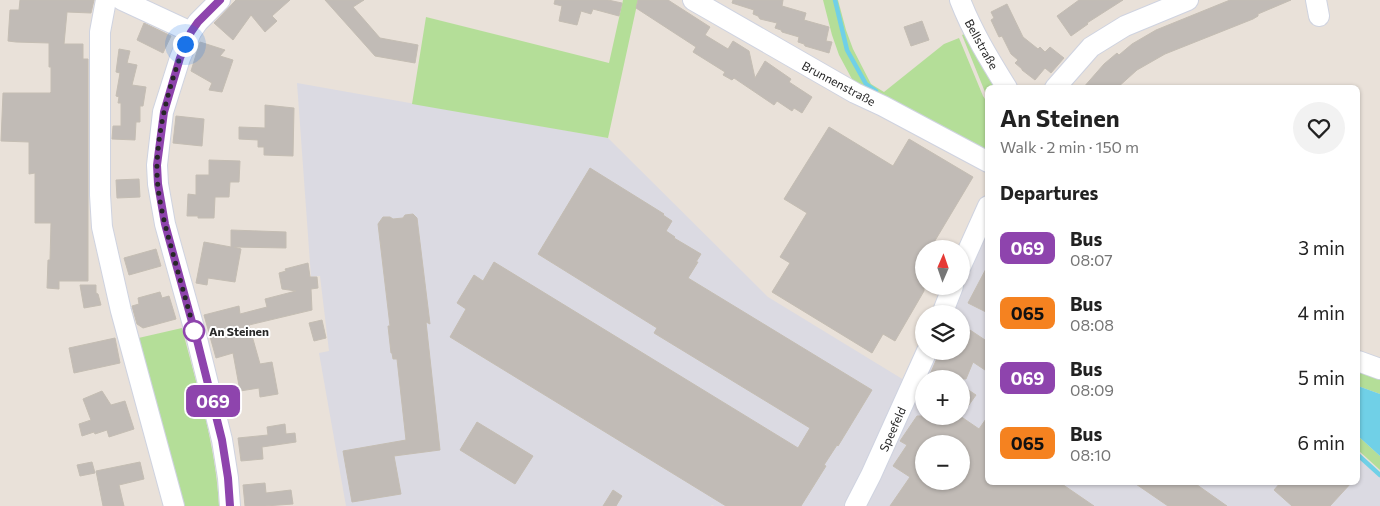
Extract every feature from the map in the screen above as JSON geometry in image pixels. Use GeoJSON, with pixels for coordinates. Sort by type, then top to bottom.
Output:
{"type":"FeatureCollection","features":[{"type":"Feature","properties":{"kind":"street"},"geometry":{"type":"LineString","coordinates":[[106,0],[100,34],[100,195],[102,227],[121,311],[174,506]]}},
{"type":"Feature","properties":{"kind":"street"},"geometry":{"type":"LineString","coordinates":[[122,0],[191,32]]}},
{"type":"Feature","properties":{"kind":"street"},"geometry":{"type":"LineString","coordinates":[[220,0],[198,22],[191,32],[180,58],[164,112],[157,165],[158,184],[165,224],[222,440],[230,506]]}},
{"type":"Feature","properties":{"kind":"street","name":"Brunnenstraße"},"geometry":{"type":"LineString","coordinates":[[693,0],[856,93],[985,160]]}},
{"type":"Feature","properties":{"kind":"street","name":"Bellstraße"},"geometry":{"type":"LineString","coordinates":[[960,0],[989,60],[1005,85]]}},
{"type":"Feature","properties":{"kind":"street"},"geometry":{"type":"LineString","coordinates":[[1058,85],[1091,48],[1126,26],[1188,0]]}},
{"type":"Feature","properties":{"kind":"street"},"geometry":{"type":"LineString","coordinates":[[970,246],[985,213]]}},
{"type":"Feature","properties":{"kind":"street","name":"Speefeld"},"geometry":{"type":"LineString","coordinates":[[855,506],[876,466],[923,360]]}},
{"type":"Feature","properties":{"kind":"street"},"geometry":{"type":"LineString","coordinates":[[1360,362],[1380,369]]}},
{"type":"Feature","properties":{"kind":"shaded area"},"geometry":{"type":"Polygon","coordinates":[[[297,83],[608,138],[768,297],[904,380],[846,506],[346,506],[319,353],[329,351],[320,276],[311,277],[297,83]]]}},
{"type":"Feature","properties":{"kind":"shaded area"},"geometry":{"type":"Polygon","coordinates":[[[985,237],[985,485],[1360,485],[1360,460],[1380,478],[1380,506],[866,506],[915,399],[915,425],[970,425],[970,370],[928,370],[932,360],[970,360],[970,305],[955,305],[959,295],[970,295],[970,271],[985,237]]]}},
{"type":"Feature","properties":{"kind":"green space"},"geometry":{"type":"Polygon","coordinates":[[[623,0],[638,0],[608,138],[412,104],[426,17],[609,63],[623,0]]]}},
{"type":"Feature","properties":{"kind":"green space"},"geometry":{"type":"Polygon","coordinates":[[[823,0],[838,0],[853,49],[871,84],[884,92],[944,44],[959,38],[985,99],[985,149],[853,81],[839,55],[823,0]]]}},
{"type":"Feature","properties":{"kind":"green space"},"geometry":{"type":"Polygon","coordinates":[[[967,33],[997,85],[985,85],[985,92],[962,35],[967,33]]]}},
{"type":"Feature","properties":{"kind":"green space"},"geometry":{"type":"Polygon","coordinates":[[[182,328],[210,438],[219,506],[180,506],[134,339],[182,328]]]}},
{"type":"Feature","properties":{"kind":"green space"},"geometry":{"type":"Polygon","coordinates":[[[1360,371],[1380,378],[1380,394],[1360,387],[1360,371]]]}},
{"type":"Feature","properties":{"kind":"green space"},"geometry":{"type":"Polygon","coordinates":[[[1360,438],[1380,456],[1380,470],[1360,452],[1360,438]]]}},
{"type":"Feature","properties":{"kind":"water"},"geometry":{"type":"Polygon","coordinates":[[[1360,387],[1380,394],[1380,456],[1360,438],[1360,387]]]}},
{"type":"Feature","properties":{"kind":"building"},"geometry":{"type":"Polygon","coordinates":[[[20,0],[94,0],[91,13],[67,12],[64,44],[83,44],[83,59],[88,59],[88,281],[59,281],[59,289],[47,288],[51,223],[35,223],[35,173],[29,174],[29,142],[1,141],[3,93],[51,92],[49,43],[8,41],[10,10],[19,10],[20,0]]]}},
{"type":"Feature","properties":{"kind":"building"},"geometry":{"type":"Polygon","coordinates":[[[236,0],[290,0],[272,16],[277,21],[265,32],[251,15],[233,40],[214,23],[236,0]]]}},
{"type":"Feature","properties":{"kind":"building"},"geometry":{"type":"Polygon","coordinates":[[[325,0],[364,0],[353,7],[380,38],[418,45],[415,63],[375,56],[325,0]]]}},
{"type":"Feature","properties":{"kind":"building"},"geometry":{"type":"Polygon","coordinates":[[[555,0],[608,0],[622,3],[619,16],[593,9],[591,14],[581,11],[577,25],[559,21],[562,6],[554,4],[555,0]]]}},
{"type":"Feature","properties":{"kind":"building"},"geometry":{"type":"Polygon","coordinates":[[[638,0],[668,0],[710,27],[705,35],[728,49],[733,41],[749,51],[755,78],[765,61],[791,79],[789,82],[812,97],[802,113],[794,108],[792,111],[777,101],[774,105],[734,78],[732,80],[723,75],[725,72],[693,52],[696,47],[636,8],[638,0]]]}},
{"type":"Feature","properties":{"kind":"building"},"geometry":{"type":"Polygon","coordinates":[[[733,0],[783,0],[782,6],[806,13],[804,20],[829,27],[826,41],[832,42],[829,53],[805,46],[798,42],[799,37],[782,32],[775,28],[777,23],[760,19],[753,14],[754,10],[732,3],[733,0]]]}},
{"type":"Feature","properties":{"kind":"building"},"geometry":{"type":"Polygon","coordinates":[[[1079,0],[1123,0],[1087,23],[1071,36],[1057,16],[1079,0]]]}},
{"type":"Feature","properties":{"kind":"building"},"geometry":{"type":"Polygon","coordinates":[[[1230,0],[1291,0],[1258,14],[1253,19],[1165,54],[1137,70],[1120,85],[1086,85],[1104,64],[1117,53],[1119,55],[1132,44],[1156,30],[1230,0]]]}},
{"type":"Feature","properties":{"kind":"building"},"geometry":{"type":"Polygon","coordinates":[[[1007,4],[1023,37],[1038,49],[1040,47],[1045,52],[1050,47],[1064,58],[1051,73],[1045,68],[1035,80],[1015,63],[1018,60],[1011,54],[1002,36],[999,37],[991,20],[994,18],[991,12],[1007,4]]]}},
{"type":"Feature","properties":{"kind":"building"},"geometry":{"type":"Polygon","coordinates":[[[922,21],[929,40],[911,46],[904,27],[922,21]]]}},
{"type":"Feature","properties":{"kind":"building"},"geometry":{"type":"Polygon","coordinates":[[[144,23],[171,36],[163,53],[137,40],[144,23]]]}},
{"type":"Feature","properties":{"kind":"building"},"geometry":{"type":"Polygon","coordinates":[[[200,42],[225,50],[220,56],[233,60],[222,92],[209,90],[212,83],[191,71],[200,42]]]}},
{"type":"Feature","properties":{"kind":"building"},"geometry":{"type":"Polygon","coordinates":[[[119,49],[130,51],[127,63],[137,65],[132,85],[146,87],[143,106],[140,106],[140,122],[136,122],[135,140],[112,139],[113,126],[121,126],[121,103],[118,103],[119,97],[116,96],[120,73],[116,72],[119,49]]]}},
{"type":"Feature","properties":{"kind":"building"},"geometry":{"type":"Polygon","coordinates":[[[265,105],[294,108],[293,156],[264,155],[264,147],[258,147],[258,140],[239,139],[239,127],[265,128],[265,105]]]}},
{"type":"Feature","properties":{"kind":"building"},"geometry":{"type":"Polygon","coordinates":[[[176,116],[204,119],[202,146],[173,143],[176,116]]]}},
{"type":"Feature","properties":{"kind":"building"},"geometry":{"type":"Polygon","coordinates":[[[829,127],[893,166],[909,139],[973,177],[935,240],[915,240],[915,295],[922,295],[895,341],[883,334],[872,353],[772,292],[790,263],[780,257],[807,213],[784,199],[829,127]]]}},
{"type":"Feature","properties":{"kind":"building"},"geometry":{"type":"Polygon","coordinates":[[[209,160],[240,161],[239,182],[230,182],[229,197],[215,197],[214,218],[187,216],[188,194],[196,195],[196,175],[209,175],[209,160]]]}},
{"type":"Feature","properties":{"kind":"building"},"geometry":{"type":"Polygon","coordinates":[[[590,168],[664,214],[672,221],[666,231],[701,254],[688,278],[872,390],[838,446],[824,465],[826,466],[801,506],[726,506],[450,337],[466,309],[457,303],[474,275],[483,281],[494,262],[798,448],[810,428],[654,333],[657,328],[538,254],[590,168]]]}},
{"type":"Feature","properties":{"kind":"building"},"geometry":{"type":"Polygon","coordinates":[[[139,179],[140,197],[117,198],[116,180],[139,179]]]}},
{"type":"Feature","properties":{"kind":"building"},"geometry":{"type":"Polygon","coordinates":[[[413,214],[417,218],[430,324],[426,322],[440,450],[394,456],[401,494],[352,502],[343,451],[406,440],[397,359],[393,359],[391,353],[388,326],[390,326],[378,224],[383,217],[403,218],[405,215],[413,214]]]}},
{"type":"Feature","properties":{"kind":"building"},"geometry":{"type":"Polygon","coordinates":[[[231,230],[286,232],[286,248],[234,247],[241,249],[235,282],[208,278],[207,285],[196,283],[204,242],[231,247],[231,230]]]}},
{"type":"Feature","properties":{"kind":"building"},"geometry":{"type":"Polygon","coordinates":[[[156,249],[161,266],[129,275],[124,258],[156,249]]]}},
{"type":"Feature","properties":{"kind":"building"},"geometry":{"type":"Polygon","coordinates":[[[308,263],[310,277],[317,277],[318,288],[311,289],[312,310],[249,325],[260,364],[272,362],[278,394],[260,397],[259,388],[240,391],[233,353],[216,358],[204,315],[239,306],[240,314],[267,307],[265,299],[296,291],[282,289],[279,273],[286,271],[285,269],[308,263]]]}},
{"type":"Feature","properties":{"kind":"building"},"geometry":{"type":"Polygon","coordinates":[[[985,271],[985,312],[968,303],[985,271]]]}},
{"type":"Feature","properties":{"kind":"building"},"geometry":{"type":"Polygon","coordinates":[[[80,285],[96,285],[96,293],[101,305],[84,308],[80,285]]]}},
{"type":"Feature","properties":{"kind":"building"},"geometry":{"type":"Polygon","coordinates":[[[160,292],[162,298],[169,296],[176,319],[143,328],[137,324],[132,306],[139,304],[138,298],[160,292]]]}},
{"type":"Feature","properties":{"kind":"building"},"geometry":{"type":"Polygon","coordinates":[[[322,320],[326,338],[314,341],[309,323],[322,320]]]}},
{"type":"Feature","properties":{"kind":"building"},"geometry":{"type":"Polygon","coordinates":[[[970,330],[985,340],[985,370],[973,362],[970,370],[932,370],[936,360],[970,360],[970,330]]]}},
{"type":"Feature","properties":{"kind":"building"},"geometry":{"type":"Polygon","coordinates":[[[115,338],[120,363],[74,373],[69,348],[115,338]]]}},
{"type":"Feature","properties":{"kind":"building"},"geometry":{"type":"Polygon","coordinates":[[[102,391],[111,405],[125,401],[134,429],[109,437],[107,430],[82,436],[79,424],[91,420],[83,399],[102,391]]]}},
{"type":"Feature","properties":{"kind":"building"},"geometry":{"type":"Polygon","coordinates":[[[970,391],[976,395],[970,403],[970,391]]]}},
{"type":"Feature","properties":{"kind":"building"},"geometry":{"type":"Polygon","coordinates":[[[915,419],[915,425],[970,425],[970,423],[979,429],[985,420],[985,485],[1063,485],[1094,506],[890,506],[910,477],[893,466],[907,445],[900,441],[915,419]]]}},
{"type":"Feature","properties":{"kind":"building"},"geometry":{"type":"Polygon","coordinates":[[[477,422],[533,456],[515,484],[460,450],[477,422]]]}},
{"type":"Feature","properties":{"kind":"building"},"geometry":{"type":"Polygon","coordinates":[[[285,424],[286,434],[295,433],[296,442],[262,447],[263,459],[241,461],[238,438],[268,435],[267,427],[285,424]]]}},
{"type":"Feature","properties":{"kind":"building"},"geometry":{"type":"Polygon","coordinates":[[[92,462],[95,473],[80,476],[77,465],[92,462]]]}},
{"type":"Feature","properties":{"kind":"building"},"geometry":{"type":"Polygon","coordinates":[[[140,462],[144,479],[119,485],[124,506],[103,506],[96,471],[140,462]]]}},
{"type":"Feature","properties":{"kind":"building"},"geometry":{"type":"Polygon","coordinates":[[[265,483],[266,493],[291,490],[293,504],[245,506],[243,485],[265,483]]]}},
{"type":"Feature","properties":{"kind":"building"},"geometry":{"type":"Polygon","coordinates":[[[1137,485],[1197,485],[1227,506],[1168,506],[1137,485]]]}},
{"type":"Feature","properties":{"kind":"building"},"geometry":{"type":"Polygon","coordinates":[[[1278,485],[1349,485],[1330,506],[1292,506],[1274,490],[1278,485]]]}},
{"type":"Feature","properties":{"kind":"building"},"geometry":{"type":"Polygon","coordinates":[[[613,490],[622,496],[616,506],[603,506],[613,490]]]}},
{"type":"Feature","properties":{"kind":"waterway"},"geometry":{"type":"LineString","coordinates":[[835,0],[847,50],[866,84],[876,91]]}},
{"type":"Feature","properties":{"kind":"waterway"},"geometry":{"type":"LineString","coordinates":[[1360,457],[1380,475]]}},
{"type":"Feature","properties":{"kind":"bus line","name":"069"},"geometry":{"type":"LineString","coordinates":[[220,0],[198,22],[185,44],[170,86],[158,147],[157,165],[158,184],[165,224],[222,440],[230,506]]}},
{"type":"Feature","properties":{"kind":"place","name":"An Steinen"},"geometry":{"type":"Point","coordinates":[194,331]}},
{"type":"Feature","properties":{"kind":"route"},"geometry":{"type":"LineString","coordinates":[[185,44],[170,86],[158,147],[157,165],[158,184],[165,224],[197,340],[194,331]]}}]}
